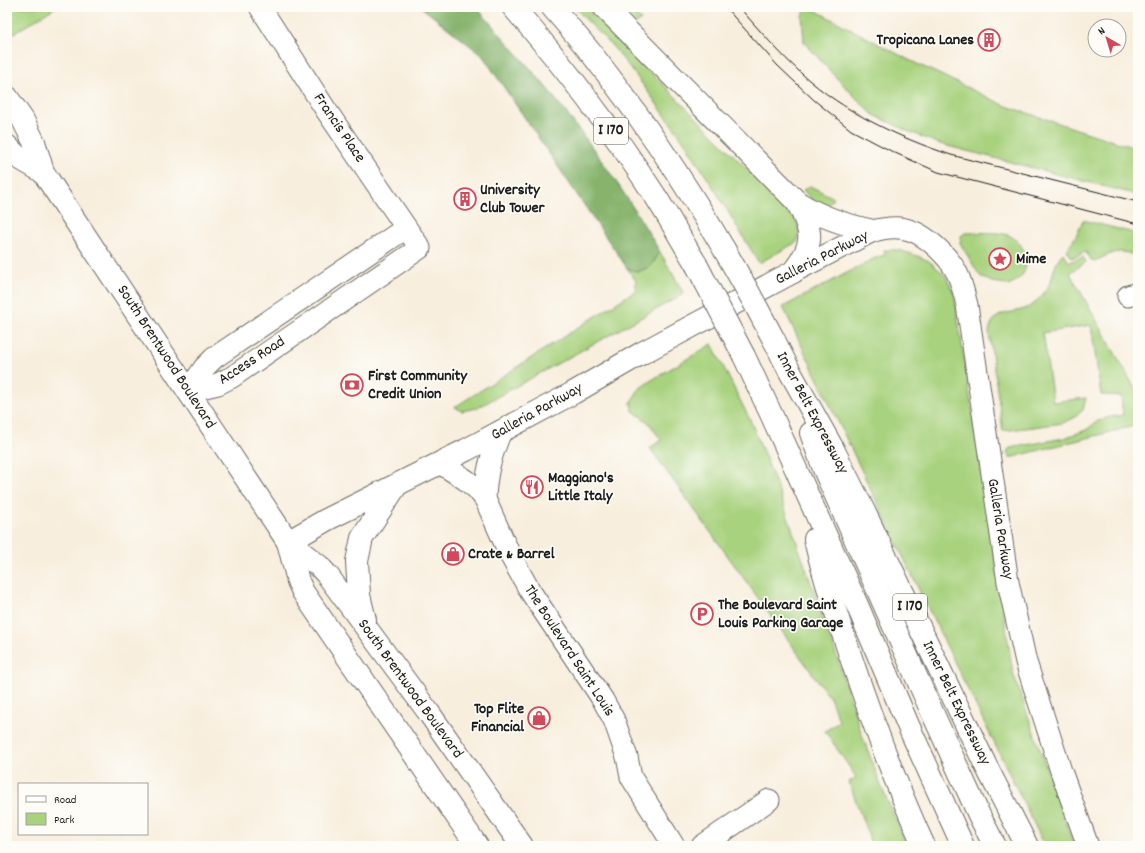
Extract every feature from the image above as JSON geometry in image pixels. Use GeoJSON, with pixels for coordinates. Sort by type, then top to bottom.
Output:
{"type":"FeatureCollection","features":[{"type":"Feature","properties":{"kind":"main road","name":"I 170"},"geometry":{"type":"LineString","coordinates":[[513,7],[579,87],[617,139],[655,195],[696,264],[744,356],[772,416],[963,846]]}},
{"type":"Feature","properties":{"kind":"main road","name":"Inner Belt Expressway"},"geometry":{"type":"LineString","coordinates":[[552,7],[591,53],[667,158],[724,249],[749,293],[789,370],[832,447],[986,766],[1027,846]]}},
{"type":"Feature","properties":{"kind":"main road"},"geometry":{"type":"LineString","coordinates":[[604,7],[797,202],[832,220],[873,231]]}},
{"type":"Feature","properties":{"kind":"main road","name":"South Brentwood Boulevard"},"geometry":{"type":"LineString","coordinates":[[7,97],[23,120],[34,142],[43,172],[288,542],[319,566],[328,576],[429,713],[522,846]]}},
{"type":"Feature","properties":{"kind":"main road","name":"South Brentwood Boulevard"},"geometry":{"type":"LineString","coordinates":[[7,146],[19,158],[43,172]]}},
{"type":"Feature","properties":{"kind":"main road"},"geometry":{"type":"LineString","coordinates":[[793,272],[808,249],[810,231],[806,219],[797,202]]}},
{"type":"Feature","properties":{"kind":"main road","name":"Galleria Parkway"},"geometry":{"type":"LineString","coordinates":[[288,542],[326,520],[501,431],[793,272]]}},
{"type":"Feature","properties":{"kind":"main road"},"geometry":{"type":"LineString","coordinates":[[789,370],[824,469],[928,703],[995,846]]}},
{"type":"Feature","properties":{"kind":"main road"},"geometry":{"type":"LineString","coordinates":[[367,629],[359,595],[357,561],[362,538],[397,485]]}},
{"type":"Feature","properties":{"kind":"main road"},"geometry":{"type":"LineString","coordinates":[[804,488],[815,542],[861,688],[924,846]]}},
{"type":"Feature","properties":{"kind":"main road","name":"South Brentwood Boulevard"},"geometry":{"type":"LineString","coordinates":[[288,542],[298,581],[303,592],[477,846]]}},
{"type":"Feature","properties":{"kind":"street","name":"Francis Place"},"geometry":{"type":"LineString","coordinates":[[260,7],[326,110],[420,248]]}},
{"type":"Feature","properties":{"kind":"street","name":"Access Road"},"geometry":{"type":"LineString","coordinates":[[188,391],[204,368],[214,358],[406,228]]}},
{"type":"Feature","properties":{"kind":"street","name":"Galleria Parkway"},"geometry":{"type":"LineString","coordinates":[[793,272],[873,231],[894,228],[909,229],[920,234],[934,245],[956,271],[962,285],[967,305],[1008,582],[1026,662],[1061,771],[1088,846]]}},
{"type":"Feature","properties":{"kind":"street","name":"Access Road"},"geometry":{"type":"LineString","coordinates":[[188,391],[218,384],[232,377],[420,248]]}},
{"type":"Feature","properties":{"kind":"street"},"geometry":{"type":"LineString","coordinates":[[485,498],[488,469],[501,431]]}},
{"type":"Feature","properties":{"kind":"street"},"geometry":{"type":"LineString","coordinates":[[440,463],[466,480],[485,498]]}},
{"type":"Feature","properties":{"kind":"street","name":"The Boulevard Saint Louis"},"geometry":{"type":"LineString","coordinates":[[485,498],[510,555],[530,591],[603,700],[614,720],[631,777],[674,846]]}},
{"type":"Feature","properties":{"kind":"street"},"geometry":{"type":"LineString","coordinates":[[702,846],[769,800]]}},
{"type":"Feature","properties":{"kind":"green space"},"geometry":{"type":"Polygon","coordinates":[[[7,7],[56,7],[8,37],[7,7]]]}},
{"type":"Feature","properties":{"kind":"green space"},"geometry":{"type":"Polygon","coordinates":[[[421,7],[476,7],[526,63],[580,130],[622,190],[648,231],[660,252],[651,266],[638,272],[627,268],[482,55],[421,7]]]}},
{"type":"Feature","properties":{"kind":"green space"},"geometry":{"type":"Polygon","coordinates":[[[574,7],[586,7],[791,213],[798,227],[799,234],[797,242],[759,263],[683,140],[635,74],[614,48],[574,7]]]}},
{"type":"Feature","properties":{"kind":"green space"},"geometry":{"type":"Polygon","coordinates":[[[620,7],[628,7],[641,20],[637,24],[620,7]]]}},
{"type":"Feature","properties":{"kind":"green space"},"geometry":{"type":"Polygon","coordinates":[[[809,7],[909,60],[1006,106],[1138,149],[1138,195],[940,144],[872,114],[804,42],[802,15],[809,7]]]}},
{"type":"Feature","properties":{"kind":"green space"},"geometry":{"type":"Polygon","coordinates":[[[810,186],[834,198],[826,208],[812,200],[803,190],[810,186]]]}},
{"type":"Feature","properties":{"kind":"green space"},"geometry":{"type":"Polygon","coordinates":[[[1083,220],[1138,234],[1138,257],[1132,254],[1116,252],[1095,262],[1090,259],[1086,252],[1072,258],[1067,250],[1076,236],[1083,220]]]}},
{"type":"Feature","properties":{"kind":"green space"},"geometry":{"type":"Polygon","coordinates":[[[965,233],[998,233],[1008,235],[1013,238],[1021,246],[1026,257],[1023,274],[1009,286],[1007,284],[992,282],[980,276],[960,243],[961,236],[965,233]]]}},
{"type":"Feature","properties":{"kind":"green space"},"geometry":{"type":"Polygon","coordinates":[[[884,250],[899,250],[929,261],[945,275],[954,293],[1013,673],[1074,846],[1045,846],[921,594],[783,307],[875,258],[885,255],[884,250]]]}},
{"type":"Feature","properties":{"kind":"green space"},"geometry":{"type":"Polygon","coordinates":[[[660,252],[684,294],[477,408],[462,411],[455,407],[635,291],[636,281],[627,268],[638,272],[651,266],[660,252]]]}},
{"type":"Feature","properties":{"kind":"green space"},"geometry":{"type":"Polygon","coordinates":[[[1063,253],[1069,262],[1083,257],[1086,262],[1070,273],[1138,394],[1138,425],[1009,458],[1007,451],[1010,448],[1064,438],[1086,430],[1098,421],[1123,415],[1121,396],[1101,395],[1091,325],[1043,333],[1053,402],[1086,398],[1083,410],[1074,418],[1063,423],[1003,431],[989,333],[991,325],[1000,315],[1026,309],[1038,300],[1051,281],[1056,262],[1063,253]]]}},
{"type":"Feature","properties":{"kind":"green space"},"geometry":{"type":"Polygon","coordinates":[[[712,344],[751,422],[777,486],[839,663],[861,732],[881,786],[907,846],[872,846],[849,782],[856,777],[825,731],[839,720],[830,698],[650,448],[661,440],[649,423],[632,410],[631,402],[639,389],[712,344]]]}},
{"type":"Feature","properties":{"kind":"tram line"},"geometry":{"type":"LineString","coordinates":[[725,7],[777,65],[814,100],[851,130],[893,152],[938,172],[1138,224]]}},
{"type":"Feature","properties":{"kind":"tram line"},"geometry":{"type":"LineString","coordinates":[[739,7],[785,58],[818,88],[853,112],[872,122],[911,140],[951,155],[1138,202]]}},
{"type":"Feature","properties":{"kind":"place","name":"Tropicana Lanes"},"geometry":{"type":"Point","coordinates":[989,40]}},
{"type":"Feature","properties":{"kind":"place","name":"University Club Tower"},"geometry":{"type":"Point","coordinates":[465,199]}},
{"type":"Feature","properties":{"kind":"place","name":"Mime"},"geometry":{"type":"Point","coordinates":[1000,259]}},
{"type":"Feature","properties":{"kind":"place","name":"First Community Credit Union"},"geometry":{"type":"Point","coordinates":[352,385]}},
{"type":"Feature","properties":{"kind":"place","name":"Maggiano's Little Italy"},"geometry":{"type":"Point","coordinates":[532,487]}},
{"type":"Feature","properties":{"kind":"place","name":"Crate & Barrel"},"geometry":{"type":"Point","coordinates":[453,554]}},
{"type":"Feature","properties":{"kind":"place","name":"The Boulevard Saint Louis Parking Garage"},"geometry":{"type":"Point","coordinates":[702,614]}},
{"type":"Feature","properties":{"kind":"place","name":"Top Flite Financial"},"geometry":{"type":"Point","coordinates":[539,718]}}]}
